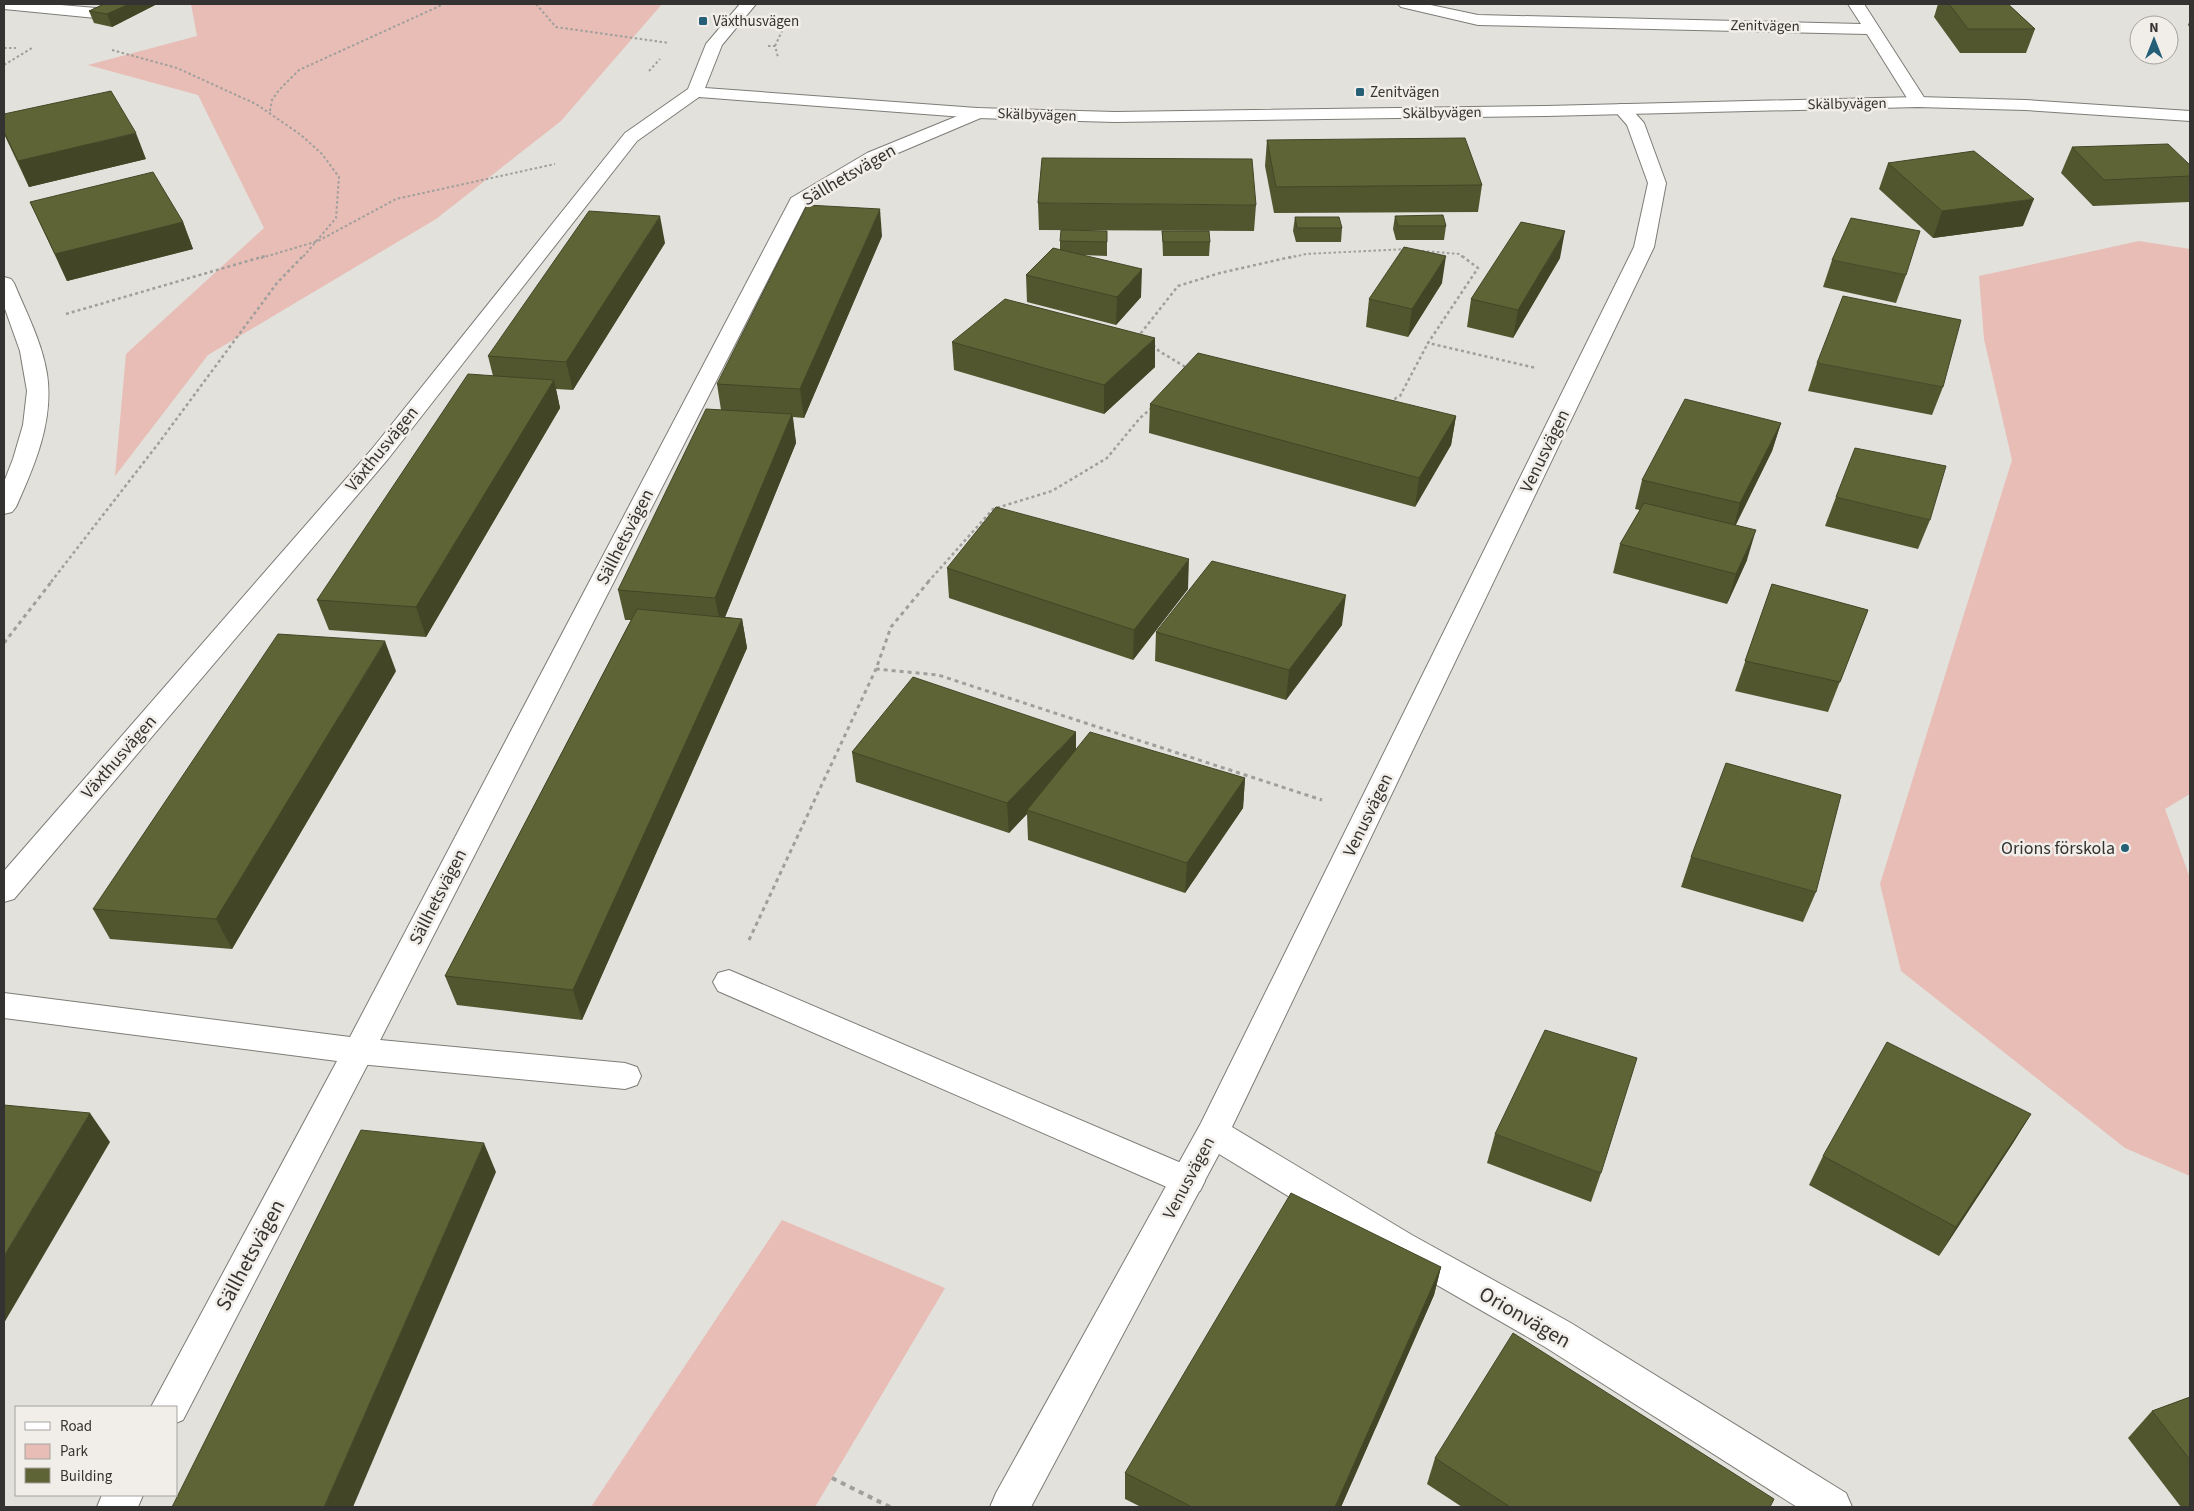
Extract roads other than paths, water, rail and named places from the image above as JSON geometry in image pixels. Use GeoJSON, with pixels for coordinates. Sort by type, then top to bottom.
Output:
{"type":"FeatureCollection","features":[{"type":"Feature","properties":{"kind":"street"},"geometry":{"type":"LineString","coordinates":[[4,4],[96,13]]}},
{"type":"Feature","properties":{"kind":"street"},"geometry":{"type":"LineString","coordinates":[[694,92],[714,44],[748,4]]}},
{"type":"Feature","properties":{"kind":"street","name":"Zenitvägen"},"geometry":{"type":"LineString","coordinates":[[1406,4],[1478,20],[1671,18],[1872,29]]}},
{"type":"Feature","properties":{"kind":"street"},"geometry":{"type":"LineString","coordinates":[[1856,4],[1918,102]]}},
{"type":"Feature","properties":{"kind":"street","name":"Skälbyvägen"},"geometry":{"type":"LineString","coordinates":[[694,92],[977,113],[1115,117],[1622,110],[1918,102],[2025,105],[2190,116]]}},
{"type":"Feature","properties":{"kind":"street","name":"Växthusvägen"},"geometry":{"type":"LineString","coordinates":[[4,891],[380,454],[632,137],[694,92]]}},
{"type":"Feature","properties":{"kind":"street","name":"Venusvägen"},"geometry":{"type":"LineString","coordinates":[[1010,1507],[1213,1133],[1644,247],[1657,183],[1635,123],[1622,110]]}},
{"type":"Feature","properties":{"kind":"street","name":"Sällhetsvägen"},"geometry":{"type":"LineString","coordinates":[[171,1406],[359,1051],[798,202],[873,157],[977,113]]}},
{"type":"Feature","properties":{"kind":"street"},"geometry":{"type":"LineString","coordinates":[[4,283],[22,327],[36,374],[36,412],[32,436],[19,475],[4,507]]}},
{"type":"Feature","properties":{"kind":"street"},"geometry":{"type":"LineString","coordinates":[[729,982],[1188,1181]]}},
{"type":"Feature","properties":{"kind":"street"},"geometry":{"type":"LineString","coordinates":[[4,1005],[359,1051],[625,1076]]}},
{"type":"Feature","properties":{"kind":"street","name":"Orionvägen"},"geometry":{"type":"LineString","coordinates":[[1213,1133],[1400,1246],[1558,1335],[1832,1507]]}},
{"type":"Feature","properties":{"kind":"place","name":"Växthusvägen"},"geometry":{"type":"Point","coordinates":[703,21]}},
{"type":"Feature","properties":{"kind":"place","name":"Zenitvägen"},"geometry":{"type":"Point","coordinates":[1360,92]}},
{"type":"Feature","properties":{"kind":"place","name":"Orions förskola"},"geometry":{"type":"Point","coordinates":[2125,848]}}]}
